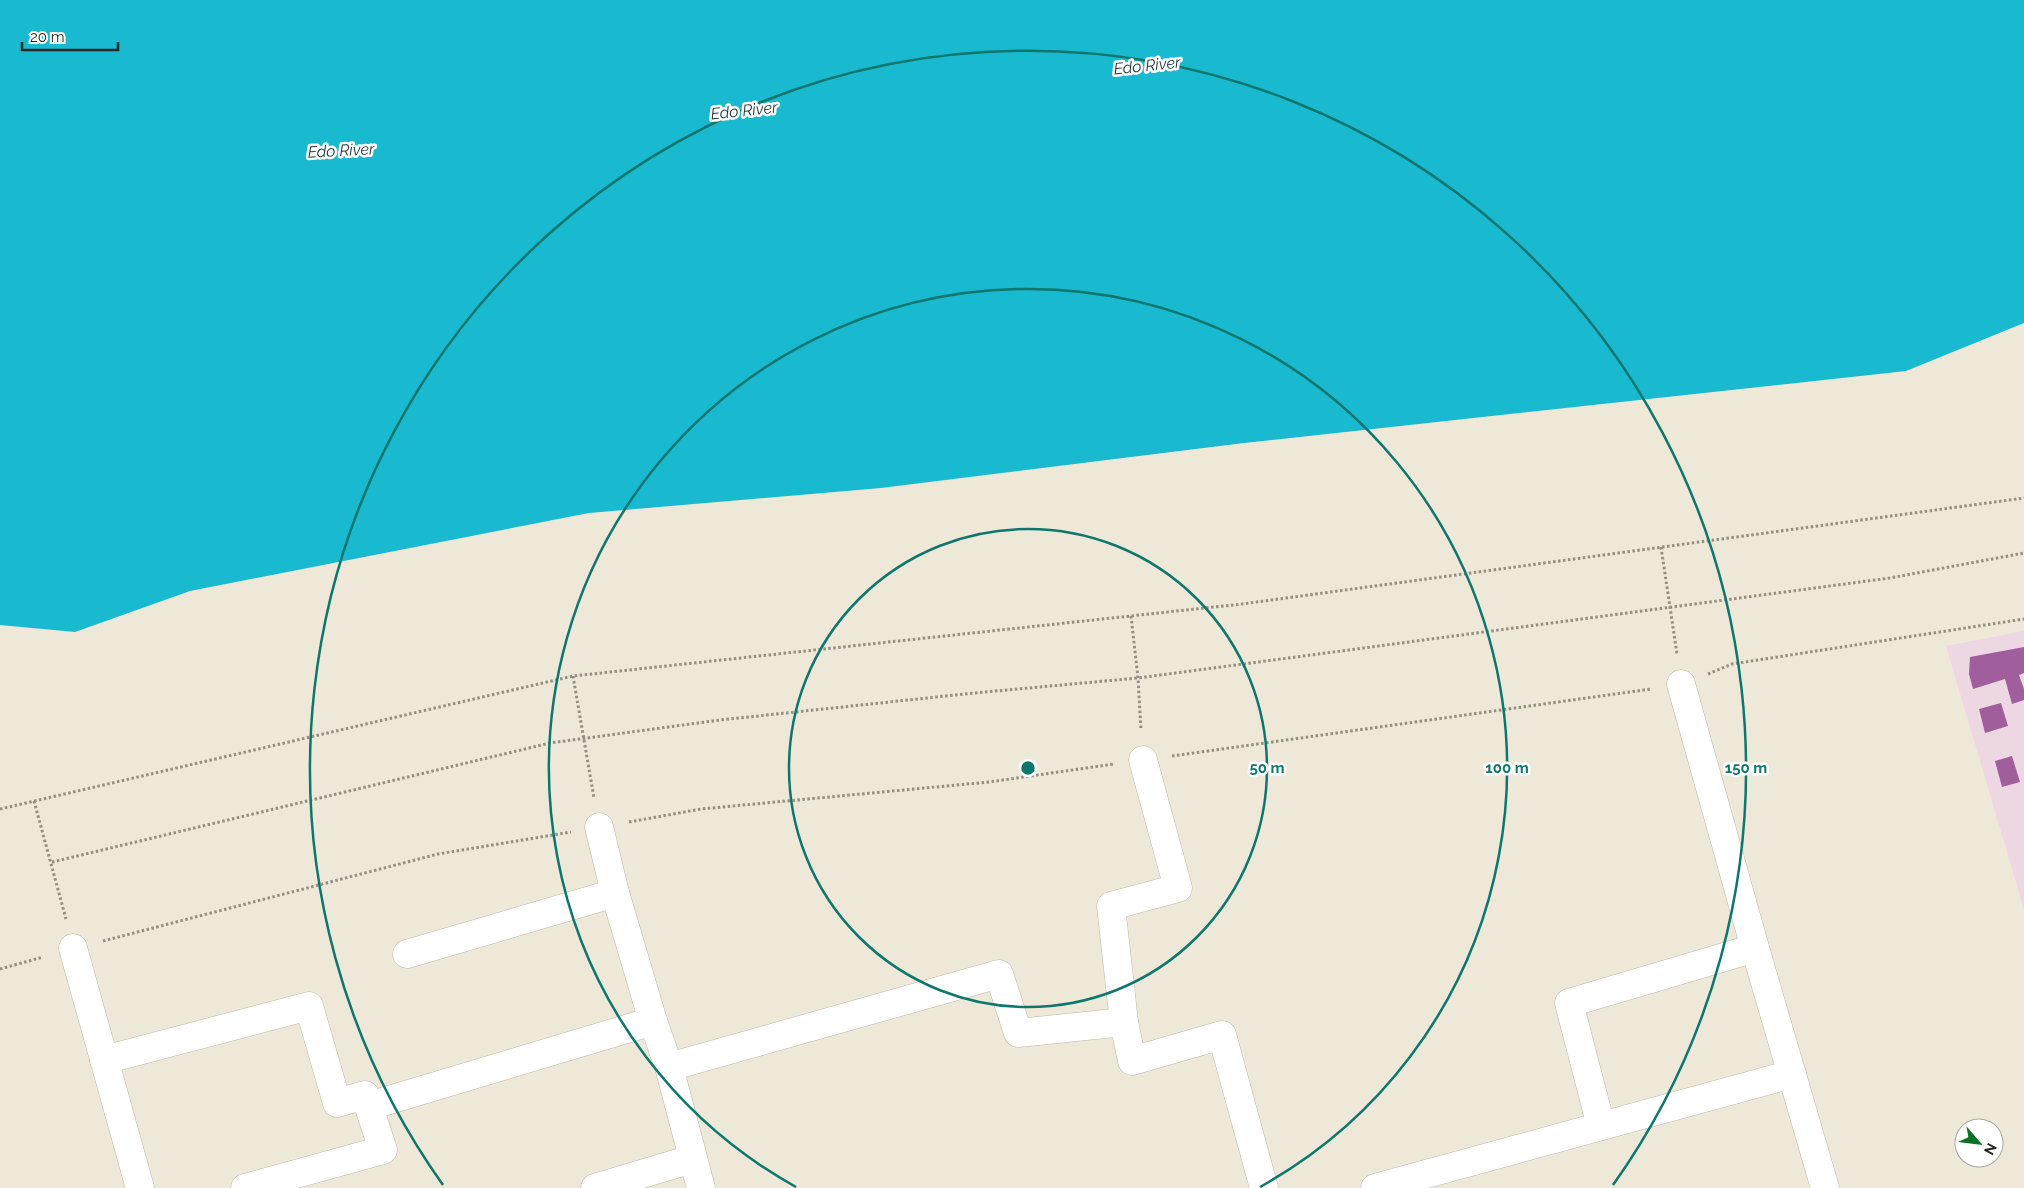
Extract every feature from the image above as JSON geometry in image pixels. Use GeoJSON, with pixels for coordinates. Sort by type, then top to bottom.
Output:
{"type":"FeatureCollection","features":[{"type":"Feature","properties":{"kind":"street"},"geometry":{"type":"LineString","coordinates":[[1681,684],[1825,1188]]}},
{"type":"Feature","properties":{"kind":"street"},"geometry":{"type":"LineString","coordinates":[[1143,760],[1178,888],[1111,906],[1124,1022],[1132,1061],[1222,1035],[1264,1188]]}},
{"type":"Feature","properties":{"kind":"street"},"geometry":{"type":"LineString","coordinates":[[599,827],[615,893],[653,1021],[669,1067],[701,1188]]}},
{"type":"Feature","properties":{"kind":"street"},"geometry":{"type":"LineString","coordinates":[[407,954],[615,893]]}},
{"type":"Feature","properties":{"kind":"street"},"geometry":{"type":"LineString","coordinates":[[73,948],[140,1188]]}},
{"type":"Feature","properties":{"kind":"street"},"geometry":{"type":"LineString","coordinates":[[1601,1126],[1570,1004],[1755,948]]}},
{"type":"Feature","properties":{"kind":"street"},"geometry":{"type":"LineString","coordinates":[[669,1067],[999,974],[1018,1034],[1124,1022]]}},
{"type":"Feature","properties":{"kind":"street"},"geometry":{"type":"LineString","coordinates":[[104,1060],[309,1006],[337,1103],[365,1095],[383,1150],[244,1188]]}},
{"type":"Feature","properties":{"kind":"street"},"geometry":{"type":"LineString","coordinates":[[369,1106],[653,1021]]}},
{"type":"Feature","properties":{"kind":"street"},"geometry":{"type":"LineString","coordinates":[[1375,1188],[1792,1074]]}},
{"type":"Feature","properties":{"kind":"street"},"geometry":{"type":"LineString","coordinates":[[595,1188],[692,1159]]}},
{"type":"Feature","properties":{"kind":"path"},"geometry":{"type":"LineString","coordinates":[[0,809],[573,676],[1252,603],[2024,498]]}},
{"type":"Feature","properties":{"kind":"path"},"geometry":{"type":"LineString","coordinates":[[1662,547],[1681,684]]}},
{"type":"Feature","properties":{"kind":"path"},"geometry":{"type":"LineString","coordinates":[[52,862],[550,743],[729,719],[1138,678],[1890,578],[2024,553]]}},
{"type":"Feature","properties":{"kind":"path"},"geometry":{"type":"LineString","coordinates":[[1131,616],[1138,678],[1143,760]]}},
{"type":"Feature","properties":{"kind":"path"},"geometry":{"type":"LineString","coordinates":[[0,969],[73,948],[438,854],[702,809],[989,782],[1681,684],[1732,664],[2024,619]]}},
{"type":"Feature","properties":{"kind":"path"},"geometry":{"type":"LineString","coordinates":[[573,676],[599,827]]}},
{"type":"Feature","properties":{"kind":"path"},"geometry":{"type":"LineString","coordinates":[[34,801],[52,862],[73,948]]}},
{"type":"Feature","properties":{"kind":"shaded area"},"geometry":{"type":"Polygon","coordinates":[[[2024,631],[2024,909],[1946,646],[2024,631]]]}},
{"type":"Feature","properties":{"kind":"water","name":"Edo River"},"geometry":{"type":"Polygon","coordinates":[[[0,0],[2024,0],[2024,323],[1906,371],[1244,443],[881,488],[589,513],[190,591],[75,632],[0,625],[0,0]]]}},
{"type":"Feature","properties":{"kind":"building"},"geometry":{"type":"Polygon","coordinates":[[[2024,647],[2024,673],[2019,675],[2024,689],[2024,700],[2012,704],[2005,679],[1973,689],[1969,674],[1970,657],[2024,647]]]}},
{"type":"Feature","properties":{"kind":"building"},"geometry":{"type":"Polygon","coordinates":[[[2001,703],[2008,726],[1985,733],[1979,709],[2001,703]]]}},
{"type":"Feature","properties":{"kind":"building"},"geometry":{"type":"Polygon","coordinates":[[[2012,756],[2020,782],[2002,787],[1995,761],[2012,756]]]}}]}
